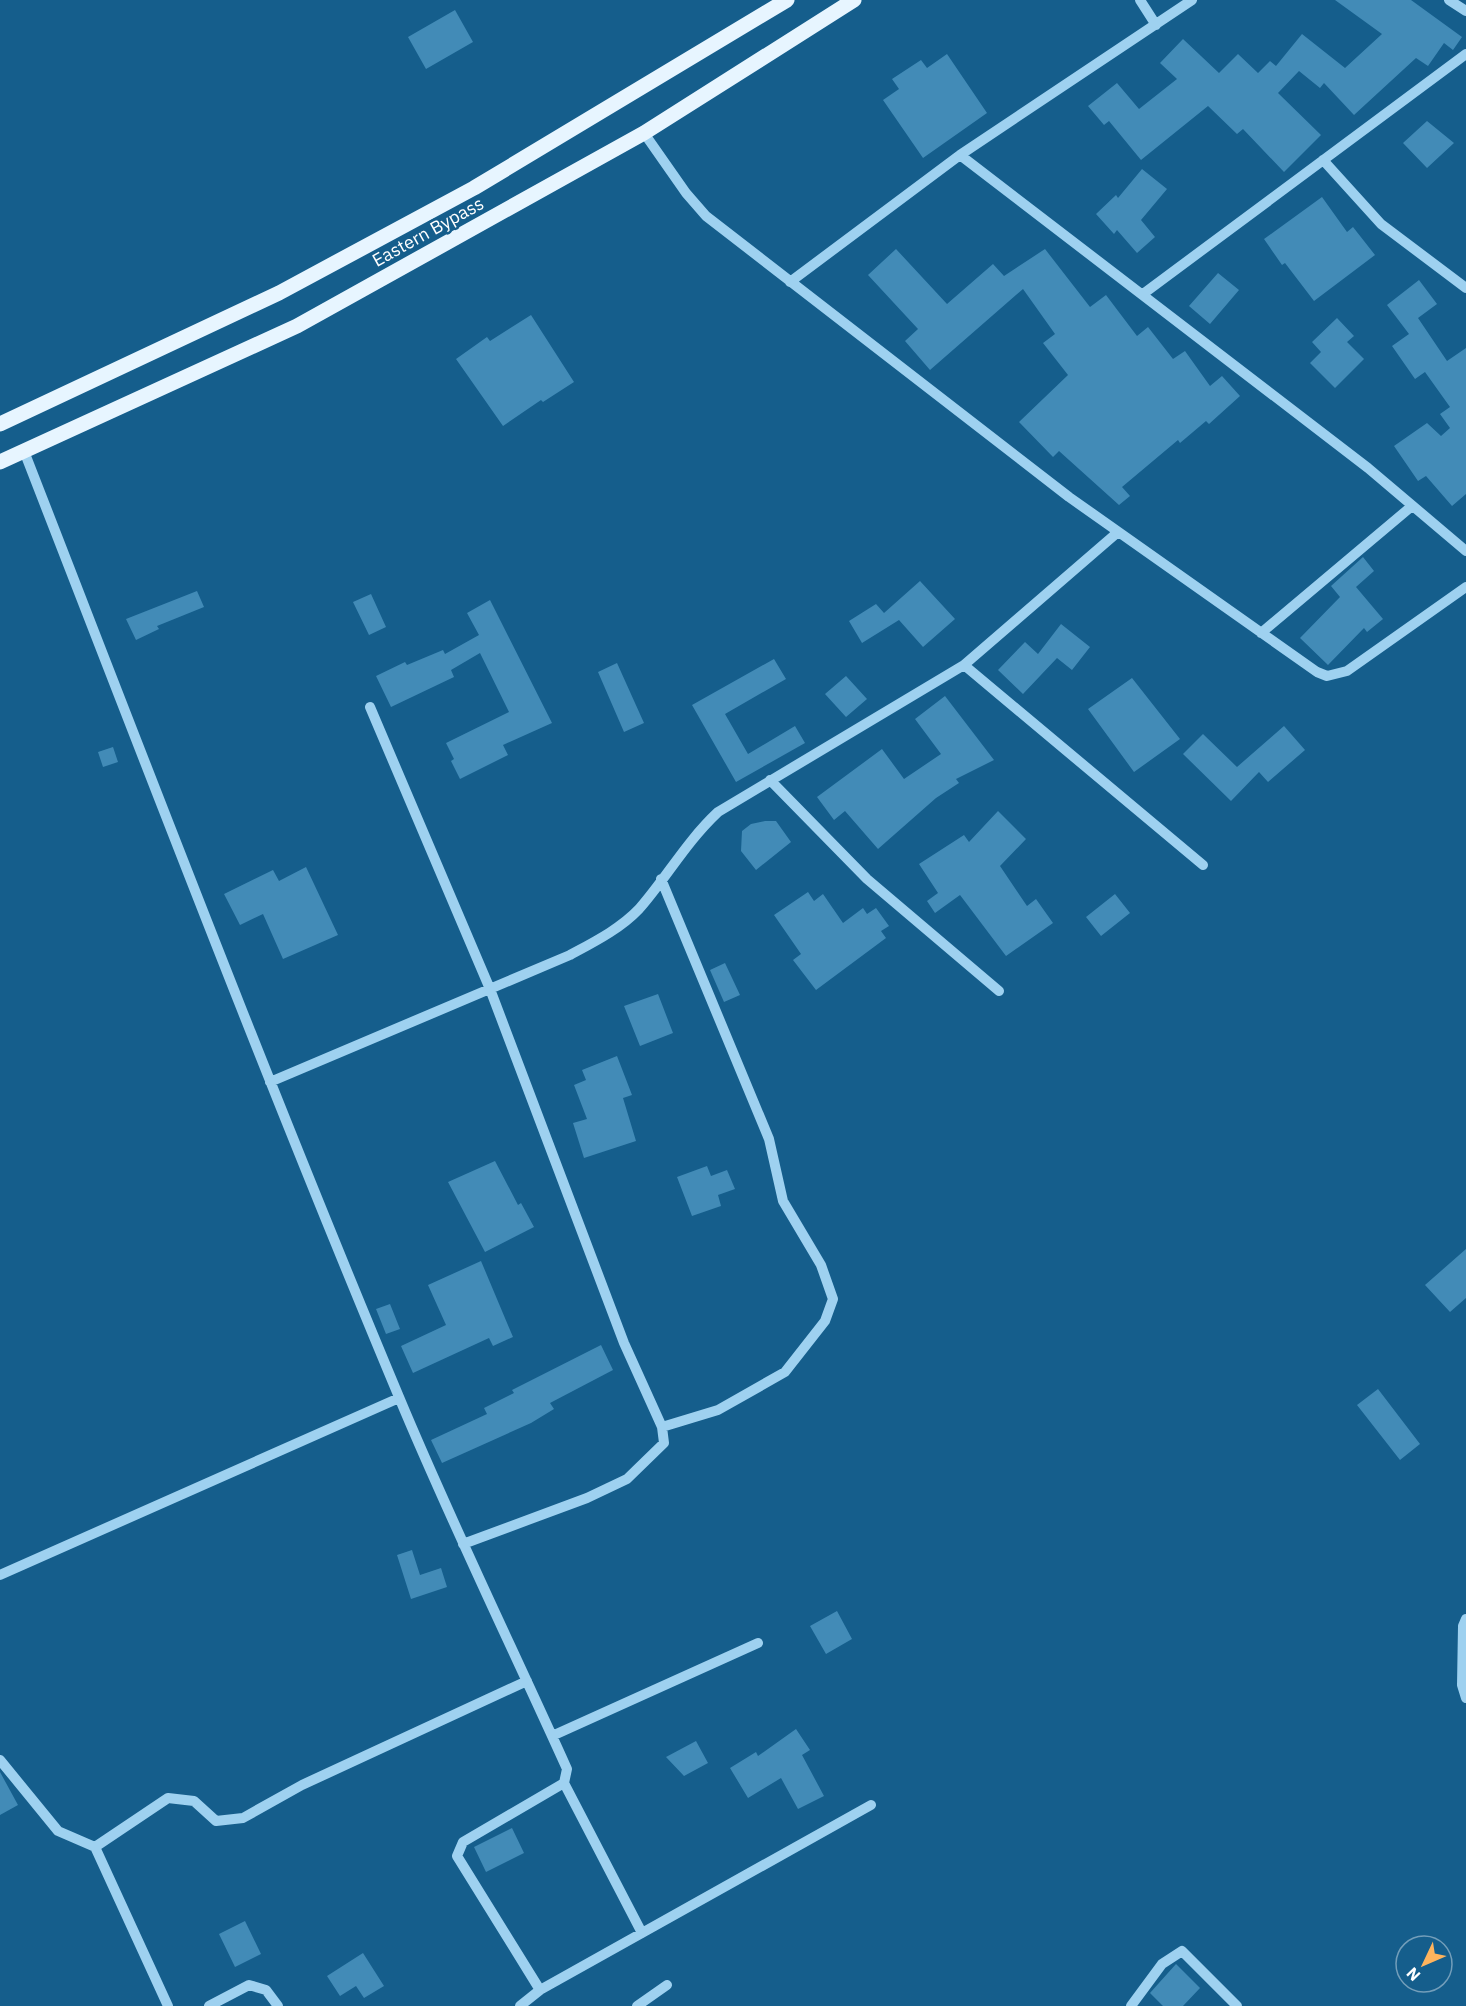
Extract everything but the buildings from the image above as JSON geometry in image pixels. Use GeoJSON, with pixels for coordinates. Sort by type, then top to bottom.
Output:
{"type":"FeatureCollection","features":[{"type":"Feature","properties":{"kind":"main road","name":"Eastern Bypass"},"geometry":{"type":"LineString","coordinates":[[0,424],[279,293],[402,227],[587,122],[787,0]]}},
{"type":"Feature","properties":{"kind":"main road","name":"Eastern Bypass"},"geometry":{"type":"LineString","coordinates":[[0,462],[297,326],[644,133],[854,0]]}},
{"type":"Feature","properties":{"kind":"street"},"geometry":{"type":"LineString","coordinates":[[1140,0],[1156,25]]}},
{"type":"Feature","properties":{"kind":"street"},"geometry":{"type":"LineString","coordinates":[[789,282],[960,155],[1192,0]]}},
{"type":"Feature","properties":{"kind":"street"},"geometry":{"type":"LineString","coordinates":[[1449,0],[1466,11]]}},
{"type":"Feature","properties":{"kind":"street"},"geometry":{"type":"LineString","coordinates":[[1143,294],[1466,54]]}},
{"type":"Feature","properties":{"kind":"street"},"geometry":{"type":"LineString","coordinates":[[644,133],[686,193],[706,216],[1069,497],[1317,672],[1327,676],[1337,676],[1347,671],[1466,587]]}},
{"type":"Feature","properties":{"kind":"street"},"geometry":{"type":"LineString","coordinates":[[960,155],[1368,468],[1466,551]]}},
{"type":"Feature","properties":{"kind":"street"},"geometry":{"type":"LineString","coordinates":[[1323,160],[1381,224],[1466,288]]}},
{"type":"Feature","properties":{"kind":"street"},"geometry":{"type":"LineString","coordinates":[[24,451],[270,1082],[399,1398],[463,1544],[567,1769],[564,1783],[642,1933]]}},
{"type":"Feature","properties":{"kind":"street"},"geometry":{"type":"LineString","coordinates":[[1262,633],[1412,506]]}},
{"type":"Feature","properties":{"kind":"street"},"geometry":{"type":"LineString","coordinates":[[270,1082],[570,955],[607,934],[638,910],[694,835],[718,812],[964,665],[1118,532]]}},
{"type":"Feature","properties":{"kind":"street"},"geometry":{"type":"LineString","coordinates":[[964,665],[1203,865]]}},
{"type":"Feature","properties":{"kind":"street"},"geometry":{"type":"LineString","coordinates":[[370,707],[490,989],[624,1343],[662,1427],[664,1443],[627,1479],[587,1498],[463,1544]]}},
{"type":"Feature","properties":{"kind":"street"},"geometry":{"type":"LineString","coordinates":[[770,780],[867,879],[999,992]]}},
{"type":"Feature","properties":{"kind":"street"},"geometry":{"type":"LineString","coordinates":[[661,879],[770,1139],[783,1201],[821,1265],[833,1299],[825,1321],[785,1372],[717,1410],[662,1427]]}},
{"type":"Feature","properties":{"kind":"street"},"geometry":{"type":"LineString","coordinates":[[0,1575],[399,1398]]}},
{"type":"Feature","properties":{"kind":"street"},"geometry":{"type":"LineString","coordinates":[[1466,1619],[1463,1626],[1462,1685],[1466,1698]]}},
{"type":"Feature","properties":{"kind":"street"},"geometry":{"type":"LineString","coordinates":[[552,1736],[758,1643]]}},
{"type":"Feature","properties":{"kind":"street"},"geometry":{"type":"LineString","coordinates":[[95,1847],[168,1798],[194,1801],[216,1821],[243,1818],[302,1785],[527,1681]]}},
{"type":"Feature","properties":{"kind":"street"},"geometry":{"type":"LineString","coordinates":[[0,1760],[58,1831],[95,1847],[168,2006]]}},
{"type":"Feature","properties":{"kind":"street"},"geometry":{"type":"LineString","coordinates":[[540,1990],[457,1856],[463,1842],[564,1783]]}},
{"type":"Feature","properties":{"kind":"street"},"geometry":{"type":"LineString","coordinates":[[520,2006],[540,1990],[871,1805]]}},
{"type":"Feature","properties":{"kind":"street"},"geometry":{"type":"LineString","coordinates":[[1131,2006],[1162,1964],[1182,1952],[1237,2006]]}},
{"type":"Feature","properties":{"kind":"street"},"geometry":{"type":"LineString","coordinates":[[209,2006],[249,1985],[266,1990],[278,2006]]}},
{"type":"Feature","properties":{"kind":"street"},"geometry":{"type":"LineString","coordinates":[[637,2006],[667,1985]]}}]}
